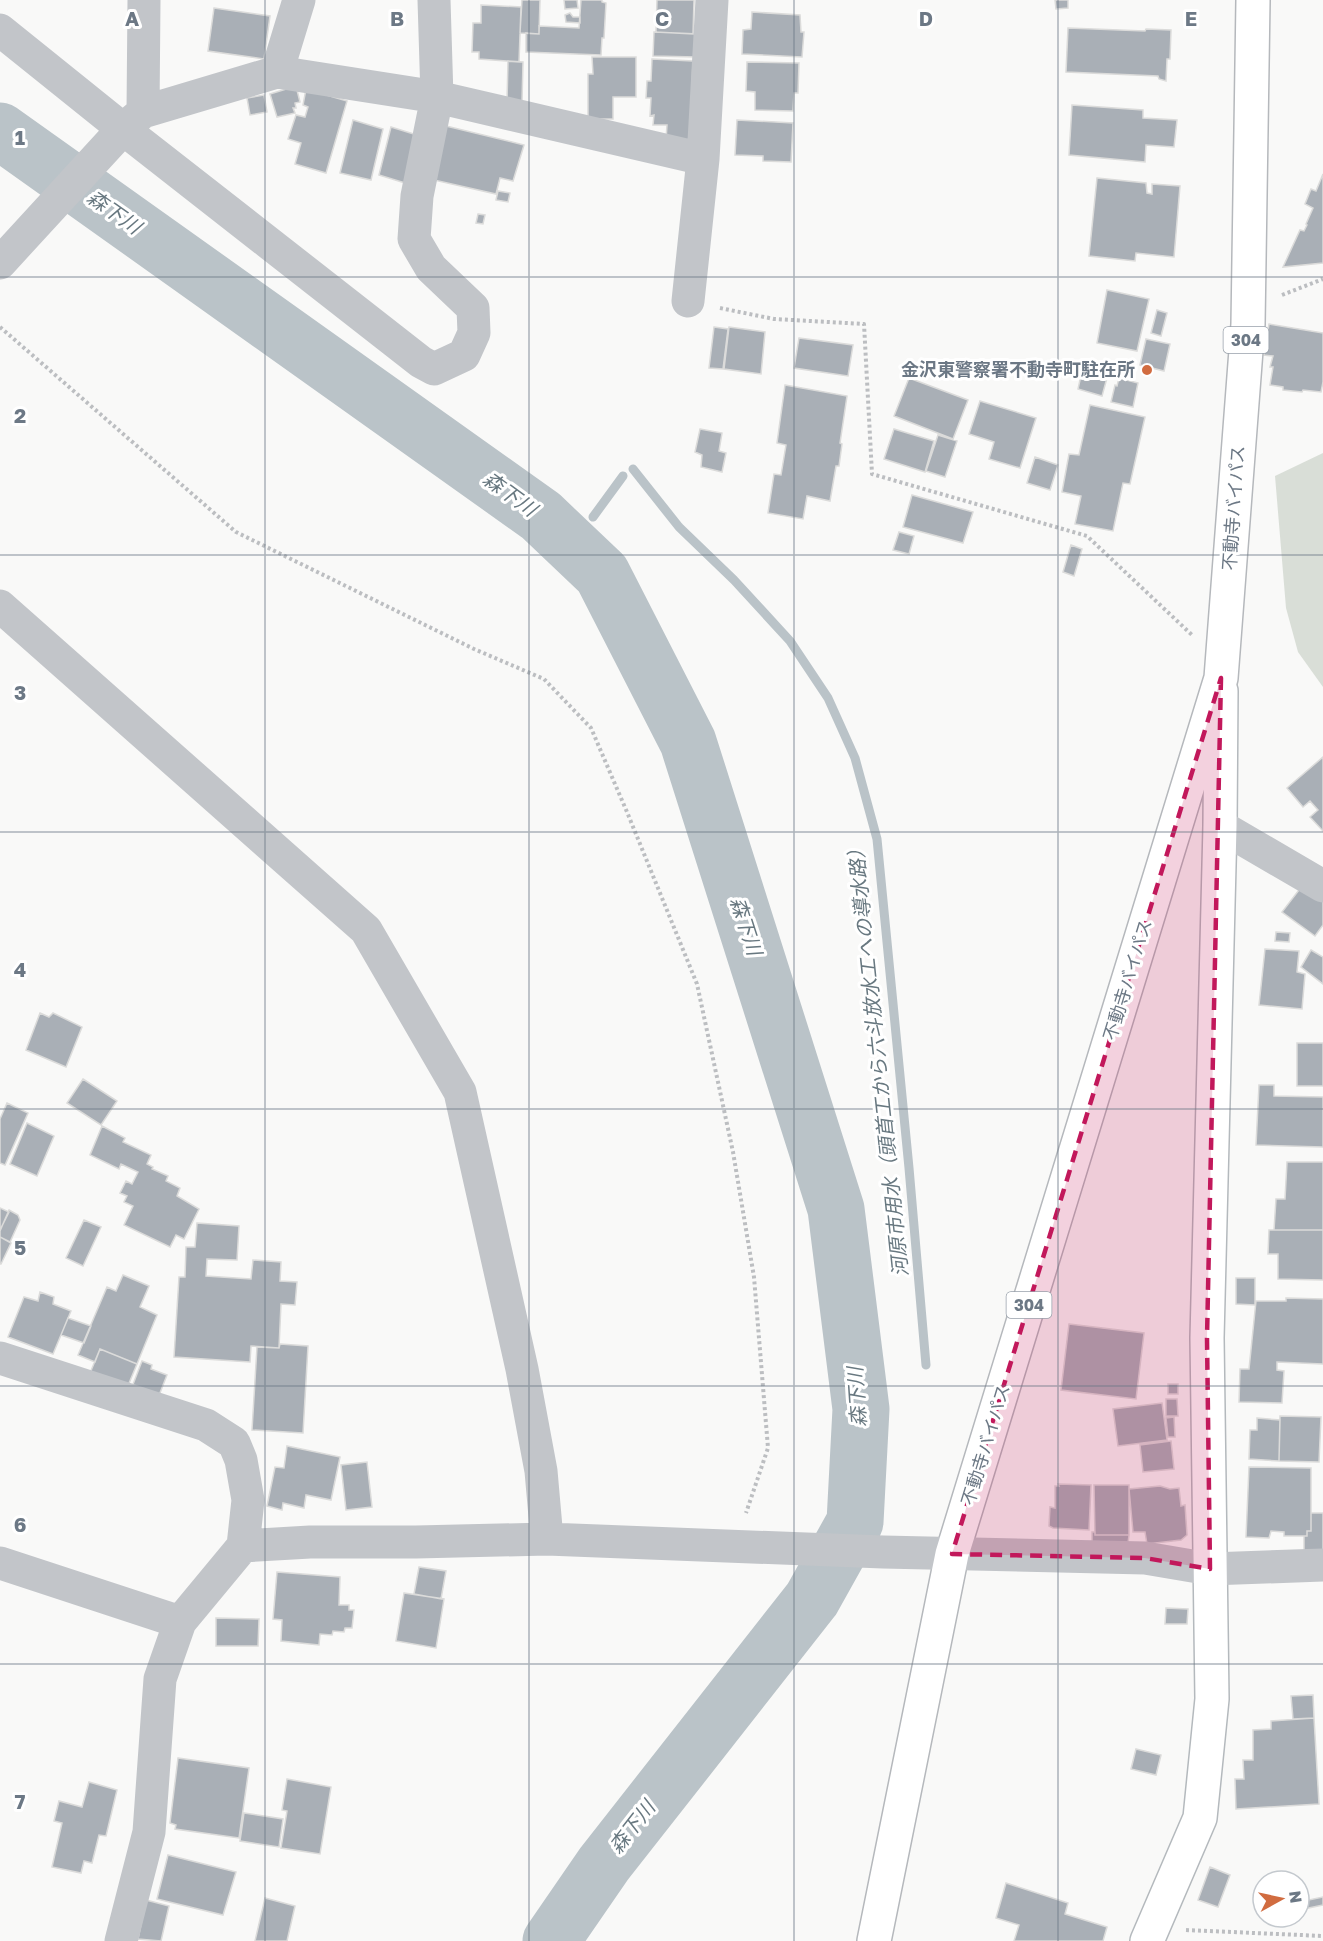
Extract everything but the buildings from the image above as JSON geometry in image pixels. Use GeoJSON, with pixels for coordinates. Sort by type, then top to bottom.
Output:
{"type":"FeatureCollection","features":[{"type":"Feature","properties":{"kind":"main road","name":"不動寺バイパス"},"geometry":{"type":"LineString","coordinates":[[874,1941],[952,1554],[1221,678],[1248,324],[1253,0]]}},
{"type":"Feature","properties":{"kind":"main road"},"geometry":{"type":"LineString","coordinates":[[1150,1935],[1200,1818],[1212,1699],[1207,1338],[1221,826],[1221,678]]}},
{"type":"Feature","properties":{"kind":"street"},"geometry":{"type":"LineString","coordinates":[[127,127],[144,0]]}},
{"type":"Feature","properties":{"kind":"street"},"geometry":{"type":"LineString","coordinates":[[277,72],[299,0]]}},
{"type":"Feature","properties":{"kind":"street"},"geometry":{"type":"LineString","coordinates":[[0,30],[127,127],[421,362],[434,369],[464,355],[474,333],[473,308],[431,268],[414,239],[417,196],[437,98],[435,0]]}},
{"type":"Feature","properties":{"kind":"street"},"geometry":{"type":"LineString","coordinates":[[688,301],[703,159],[712,0]]}},
{"type":"Feature","properties":{"kind":"street"},"geometry":{"type":"LineString","coordinates":[[0,263],[127,127],[277,72],[437,98],[703,159]]}},
{"type":"Feature","properties":{"kind":"street"},"geometry":{"type":"LineString","coordinates":[[0,606],[366,930],[378,950],[460,1092],[522,1369],[541,1471],[547,1539]]}},
{"type":"Feature","properties":{"kind":"street"},"geometry":{"type":"LineString","coordinates":[[1221,826],[1323,886]]}},
{"type":"Feature","properties":{"kind":"street"},"geometry":{"type":"LineString","coordinates":[[0,1358],[206,1425],[234,1443],[240,1460],[248,1500],[243,1546],[180,1622],[160,1679],[149,1832],[121,1941]]}},
{"type":"Feature","properties":{"kind":"street"},"geometry":{"type":"LineString","coordinates":[[243,1546],[310,1542],[547,1539],[883,1552],[1144,1558],[1210,1569],[1323,1565]]}},
{"type":"Feature","properties":{"kind":"street"},"geometry":{"type":"LineString","coordinates":[[0,1563],[180,1622]]}},
{"type":"Feature","properties":{"kind":"path"},"geometry":{"type":"LineString","coordinates":[[688,301],[774,320],[864,324],[872,474],[1087,536],[1195,638],[1221,678]]}},
{"type":"Feature","properties":{"kind":"path"},"geometry":{"type":"LineString","coordinates":[[0,327],[236,532],[474,649],[544,679],[591,728],[697,984],[734,1152],[754,1277],[768,1448],[735,1547]]}},
{"type":"Feature","properties":{"kind":"path"},"geometry":{"type":"LineString","coordinates":[[1150,1935],[1323,1936]]}},
{"type":"Feature","properties":{"kind":"highlighted area"},"geometry":{"type":"Polygon","coordinates":[[[1221,678],[1207,1338],[1210,1569],[1145,1558],[952,1554],[1221,678]]]}},
{"type":"Feature","properties":{"kind":"shaded area"},"geometry":{"type":"Polygon","coordinates":[[[1323,453],[1323,687],[1298,652],[1286,608],[1275,476],[1323,453]]]}},
{"type":"Feature","properties":{"kind":"waterway","name":"森下川"},"geometry":{"type":"LineString","coordinates":[[0,131],[541,516],[602,574],[688,742],[836,1209],[861,1409],[855,1522],[812,1599],[604,1864],[551,1941]]}},
{"type":"Feature","properties":{"kind":"waterway","name":"河原市用水（頭首工から六斗放水工への導水路）"},"geometry":{"type":"LineString","coordinates":[[633,469],[679,527],[734,580],[790,641],[828,698],[855,758],[877,839],[926,1365]]}},
{"type":"Feature","properties":{"kind":"waterway"},"geometry":{"type":"LineString","coordinates":[[593,517],[623,476]]}},
{"type":"Feature","properties":{"kind":"place","name":"金沢東警察署不動寺町駐在所"},"geometry":{"type":"Point","coordinates":[1147,370]}}]}
